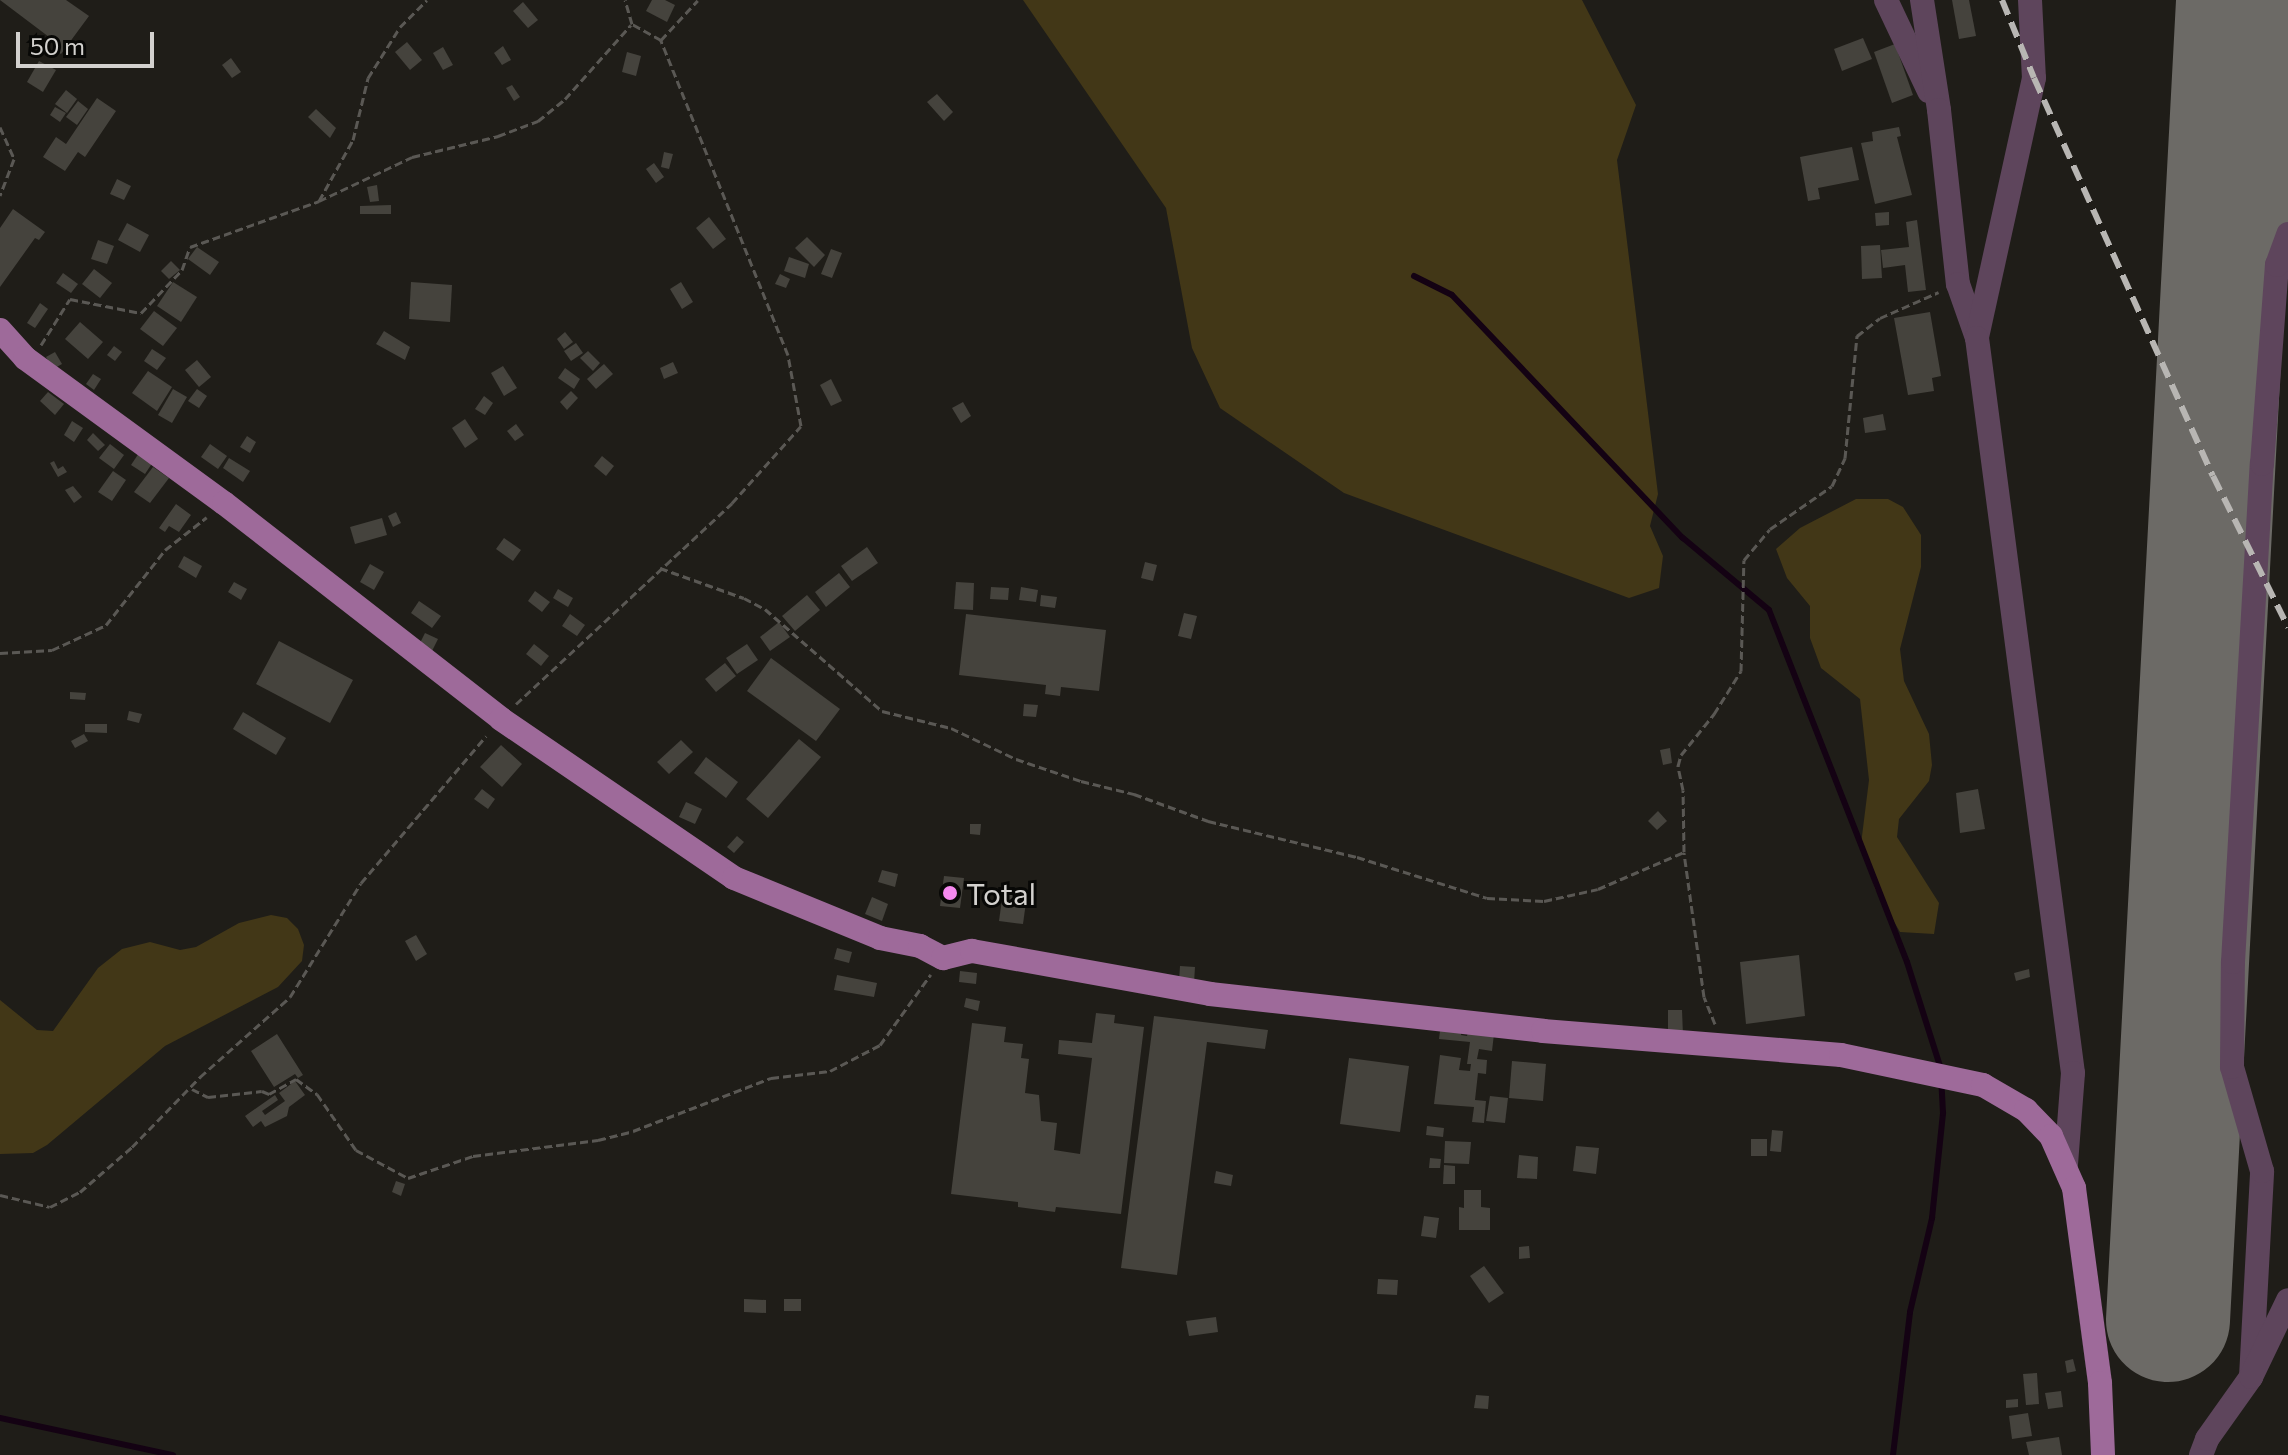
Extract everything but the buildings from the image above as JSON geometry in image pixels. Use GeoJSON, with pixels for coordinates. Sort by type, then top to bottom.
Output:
{"type":"FeatureCollection","features":[{"type":"Feature","properties":{"kind":"main road"},"geometry":{"type":"LineString","coordinates":[[0,330],[25,358],[224,503],[501,719],[734,878],[880,938],[920,946],[943,958],[972,951],[1210,994],[1543,1031],[1841,1055],[1983,1085],[2026,1110],[2051,1136],[2066,1165],[2081,1223],[2100,1383],[2103,1455]]}},
{"type":"Feature","properties":{"kind":"street"},"geometry":{"type":"LineString","coordinates":[[1886,0],[1939,110]]}},
{"type":"Feature","properties":{"kind":"street"},"geometry":{"type":"LineString","coordinates":[[1922,0],[1939,110],[1958,284],[1977,338],[2073,1073],[2066,1165]]}},
{"type":"Feature","properties":{"kind":"street"},"geometry":{"type":"LineString","coordinates":[[1977,338],[2034,78],[2030,0]]}},
{"type":"Feature","properties":{"kind":"street"},"geometry":{"type":"LineString","coordinates":[[2251,1377],[2262,1171],[2232,1067],[2233,962],[2263,449],[2277,265],[2288,234]]}},
{"type":"Feature","properties":{"kind":"street"},"geometry":{"type":"LineString","coordinates":[[2201,1455],[2207,1439],[2251,1377],[2288,1300]]}},
{"type":"Feature","properties":{"kind":"path"},"geometry":{"type":"LineString","coordinates":[[319,201],[353,140],[368,78],[400,27],[427,0]]}},
{"type":"Feature","properties":{"kind":"path"},"geometry":{"type":"LineString","coordinates":[[0,1195],[50,1207],[80,1192],[192,1089],[200,1077],[290,997],[361,883],[501,719],[732,503],[801,426],[788,355],[661,40],[632,24],[625,0]]}},
{"type":"Feature","properties":{"kind":"path"},"geometry":{"type":"LineString","coordinates":[[661,40],[698,0]]}},
{"type":"Feature","properties":{"kind":"path"},"geometry":{"type":"LineString","coordinates":[[25,358],[50,333],[70,299],[141,313],[182,270],[190,247],[319,201],[412,157],[498,136],[538,121],[565,99],[632,24]]}},
{"type":"Feature","properties":{"kind":"path"},"geometry":{"type":"LineString","coordinates":[[0,127],[14,159],[0,195]]}},
{"type":"Feature","properties":{"kind":"path"},"geometry":{"type":"LineString","coordinates":[[1718,1043],[1717,1031],[1704,997],[1684,852],[1683,790],[1678,766],[1681,755],[1714,714],[1741,671],[1744,560],[1770,529],[1832,486],[1845,458],[1857,336],[1880,318],[1958,284]]}},
{"type":"Feature","properties":{"kind":"path"},"geometry":{"type":"LineString","coordinates":[[0,653],[52,650],[106,625],[165,550],[224,503]]}},
{"type":"Feature","properties":{"kind":"path"},"geometry":{"type":"LineString","coordinates":[[660,568],[765,609],[882,711],[951,728],[1016,759],[1081,781],[1134,794],[1208,821],[1357,857],[1487,898],[1544,901],[1584,892],[1684,852]]}},
{"type":"Feature","properties":{"kind":"path"},"geometry":{"type":"LineString","coordinates":[[192,1089],[208,1097],[262,1091],[269,1094],[296,1079],[317,1094],[356,1150],[408,1178],[473,1156],[610,1137],[701,1107],[771,1078],[830,1071],[880,1045],[943,958]]}},
{"type":"Feature","properties":{"kind":"shaded area"},"geometry":{"type":"Polygon","coordinates":[[[1023,0],[1582,0],[1636,105],[1617,160],[1658,494],[1650,526],[1663,556],[1659,588],[1629,598],[1344,493],[1220,408],[1192,348],[1166,208],[1023,0]]]}},
{"type":"Feature","properties":{"kind":"shaded area"},"geometry":{"type":"Polygon","coordinates":[[[1856,499],[1888,499],[1903,507],[1921,535],[1921,567],[1900,649],[1904,681],[1929,734],[1932,765],[1929,781],[1899,819],[1897,837],[1939,903],[1934,934],[1900,932],[1875,889],[1861,844],[1869,780],[1860,699],[1821,668],[1810,638],[1810,606],[1787,578],[1776,549],[1800,528],[1856,499]]]}},
{"type":"Feature","properties":{"kind":"shaded area"},"geometry":{"type":"Polygon","coordinates":[[[271,915],[287,918],[298,929],[304,945],[302,961],[278,987],[165,1046],[47,1145],[33,1153],[0,1154],[0,1000],[37,1030],[53,1031],[98,968],[122,949],[150,942],[180,950],[196,947],[239,923],[271,915]]]}},
{"type":"Feature","properties":{"kind":"waterway"},"geometry":{"type":"LineString","coordinates":[[1414,276],[1452,295],[1683,538],[1769,610],[1907,962],[1941,1069]]}},
{"type":"Feature","properties":{"kind":"waterway"},"geometry":{"type":"LineString","coordinates":[[1893,1455],[1910,1312],[1932,1218],[1943,1113],[1941,1080]]}},
{"type":"Feature","properties":{"kind":"waterway"},"geometry":{"type":"LineString","coordinates":[[0,1418],[173,1455]]}},
{"type":"Feature","properties":{"kind":"runway"},"geometry":{"type":"LineString","coordinates":[[2168,1320],[2238,0]]}},
{"type":"Feature","properties":{"kind":"railway"},"geometry":{"type":"LineString","coordinates":[[2002,0],[2213,476],[2288,627]]}},
{"type":"Feature","properties":{"kind":"place","name":"Total"},"geometry":{"type":"Point","coordinates":[950,893]}}]}
